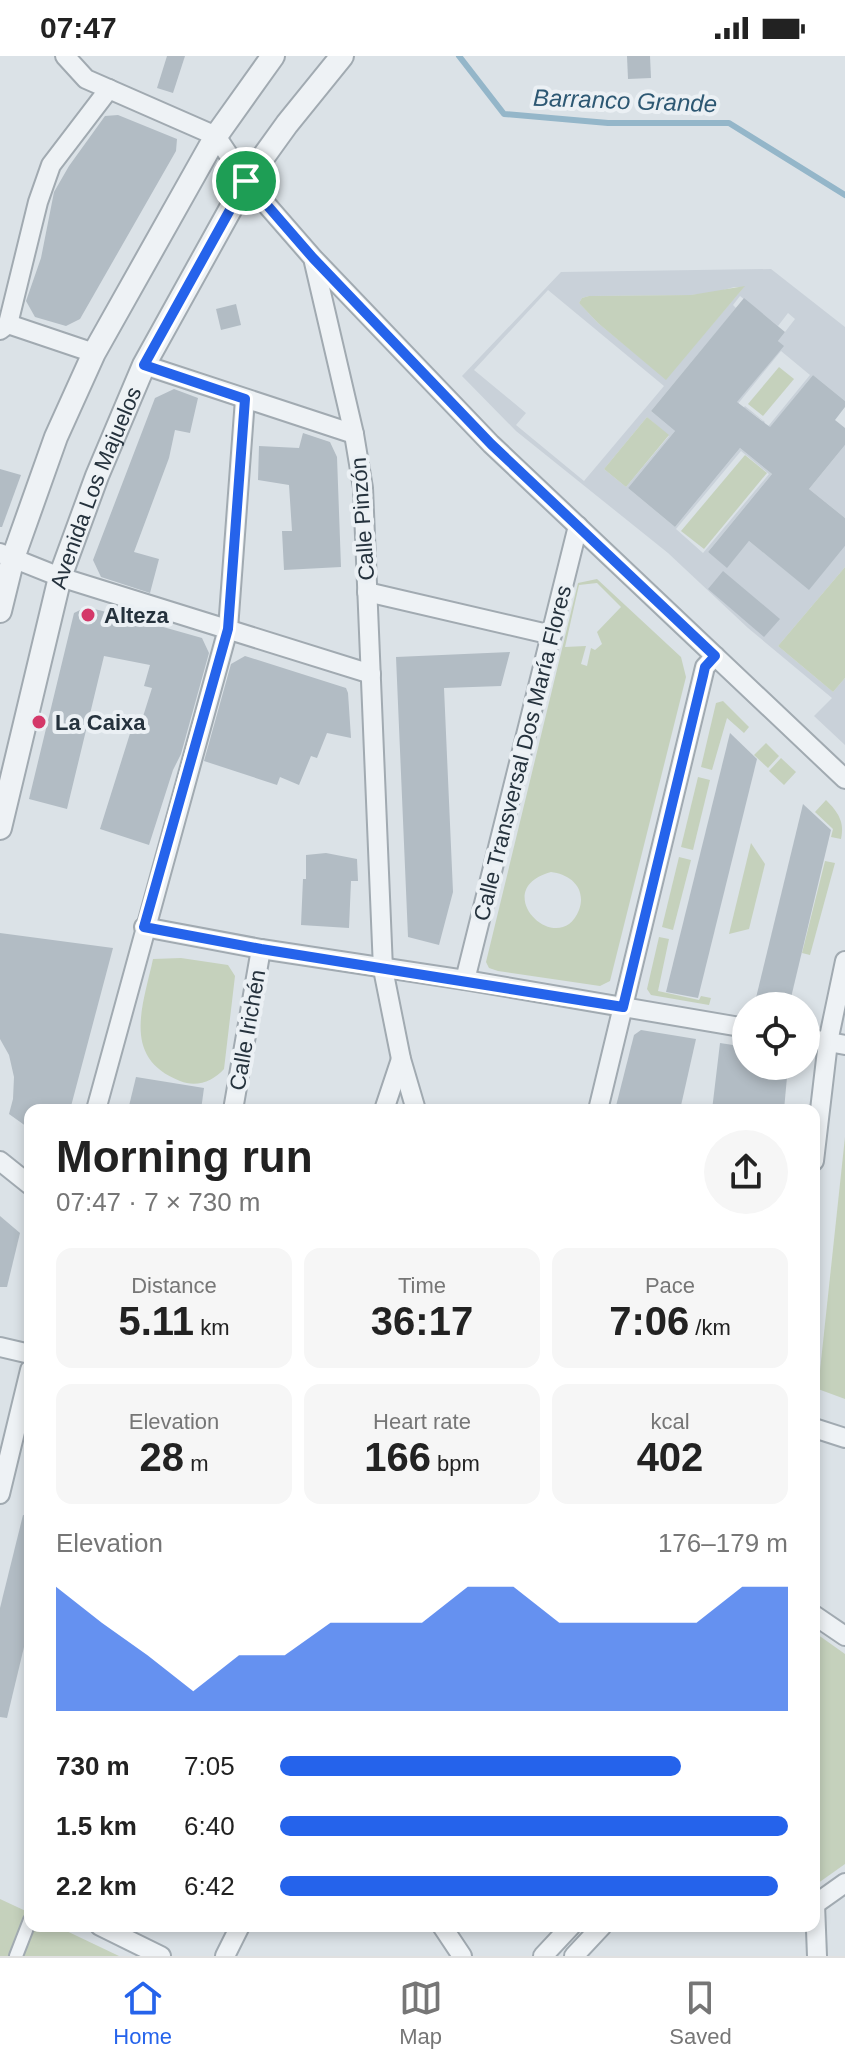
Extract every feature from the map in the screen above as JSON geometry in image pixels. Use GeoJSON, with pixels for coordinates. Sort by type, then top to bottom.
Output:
{"type":"FeatureCollection","features":[{"type":"Feature","properties":{"kind":"street"},"geometry":{"type":"LineString","coordinates":[[65,56],[86,79],[216,136]]}},
{"type":"Feature","properties":{"kind":"street"},"geometry":{"type":"LineString","coordinates":[[0,611],[7,556],[94,353],[216,136],[273,56]]}},
{"type":"Feature","properties":{"kind":"street","name":"Avenida Los Majuelos"},"geometry":{"type":"LineString","coordinates":[[0,828],[60,577],[97,476],[144,365],[246,181],[342,56]]}},
{"type":"Feature","properties":{"kind":"street"},"geometry":{"type":"LineString","coordinates":[[94,353],[4,327],[51,165],[109,89]]}},
{"type":"Feature","properties":{"kind":"street","name":"Calle Pinzón"},"geometry":{"type":"LineString","coordinates":[[216,136],[246,181],[313,258],[354,434],[363,488],[383,969],[401,1059],[414,1104]]}},
{"type":"Feature","properties":{"kind":"street"},"geometry":{"type":"LineString","coordinates":[[313,258],[491,444],[845,779]]}},
{"type":"Feature","properties":{"kind":"street"},"geometry":{"type":"LineString","coordinates":[[144,365],[354,434]]}},
{"type":"Feature","properties":{"kind":"street"},"geometry":{"type":"LineString","coordinates":[[98,1104],[228,629],[245,399]]}},
{"type":"Feature","properties":{"kind":"street","name":"Calle Transversal Dos María Flores"},"geometry":{"type":"LineString","coordinates":[[465,980],[578,526]]}},
{"type":"Feature","properties":{"kind":"street"},"geometry":{"type":"LineString","coordinates":[[7,556],[60,577],[371,674]]}},
{"type":"Feature","properties":{"kind":"street"},"geometry":{"type":"LineString","coordinates":[[367,592],[552,635]]}},
{"type":"Feature","properties":{"kind":"street"},"geometry":{"type":"LineString","coordinates":[[599,1104],[705,667],[715,656]]}},
{"type":"Feature","properties":{"kind":"street"},"geometry":{"type":"LineString","coordinates":[[144,927],[732,1026]]}},
{"type":"Feature","properties":{"kind":"street","name":"Calle Irichén"},"geometry":{"type":"LineString","coordinates":[[234,1104],[261,949]]}},
{"type":"Feature","properties":{"kind":"street"},"geometry":{"type":"LineString","coordinates":[[820,1130],[837,1044],[845,961]]}},
{"type":"Feature","properties":{"kind":"street"},"geometry":{"type":"LineString","coordinates":[[386,1104],[401,1059]]}},
{"type":"Feature","properties":{"kind":"street"},"geometry":{"type":"LineString","coordinates":[[0,1161],[24,1180]]}},
{"type":"Feature","properties":{"kind":"street"},"geometry":{"type":"LineString","coordinates":[[0,1347],[24,1353]]}},
{"type":"Feature","properties":{"kind":"street"},"geometry":{"type":"LineString","coordinates":[[0,1494],[24,1395]]}},
{"type":"Feature","properties":{"kind":"street"},"geometry":{"type":"LineString","coordinates":[[820,1430],[845,1438]]}},
{"type":"Feature","properties":{"kind":"street"},"geometry":{"type":"LineString","coordinates":[[820,1619],[845,1636]]}},
{"type":"Feature","properties":{"kind":"street"},"geometry":{"type":"LineString","coordinates":[[820,1900],[845,1883]]}},
{"type":"Feature","properties":{"kind":"street"},"geometry":{"type":"LineString","coordinates":[[16,1956],[25,1932]]}},
{"type":"Feature","properties":{"kind":"street"},"geometry":{"type":"LineString","coordinates":[[112,1932],[161,1956]]}},
{"type":"Feature","properties":{"kind":"street"},"geometry":{"type":"LineString","coordinates":[[225,1956],[237,1932]]}},
{"type":"Feature","properties":{"kind":"street"},"geometry":{"type":"LineString","coordinates":[[446,1932],[462,1956]]}},
{"type":"Feature","properties":{"kind":"street"},"geometry":{"type":"LineString","coordinates":[[543,1956],[565,1932]]}},
{"type":"Feature","properties":{"kind":"street"},"geometry":{"type":"LineString","coordinates":[[574,1956],[596,1932]]}},
{"type":"Feature","properties":{"kind":"street"},"geometry":{"type":"LineString","coordinates":[[816,1932],[817,1956]]}},
{"type":"Feature","properties":{"kind":"shaded area"},"geometry":{"type":"Polygon","coordinates":[[[771,269],[845,327],[845,401],[813,375],[757,443],[750,438],[763,421],[746,409],[734,423],[725,416],[783,346],[778,341],[795,319],[788,313],[778,326],[740,296],[733,305],[736,308],[651,411],[675,431],[628,488],[675,527],[740,448],[772,474],[708,552],[727,567],[749,541],[809,589],[845,546],[845,567],[778,646],[833,692],[845,678],[845,745],[814,716],[832,698],[748,628],[668,553],[516,431],[462,376],[561,272],[771,269]],[[744,287],[713,293],[589,296],[579,303],[598,323],[666,379],[744,287]],[[548,290],[474,370],[526,413],[516,425],[584,481],[664,386],[548,290]],[[781,351],[728,416],[734,420],[745,406],[765,422],[752,437],[756,441],[810,375],[781,351]],[[647,417],[604,469],[626,487],[669,436],[647,417]],[[741,451],[676,529],[703,553],[769,474],[741,451]]]}},
{"type":"Feature","properties":{"kind":"shaded area"},"geometry":{"type":"Polygon","coordinates":[[[845,445],[845,518],[809,489],[845,445]]]}},
{"type":"Feature","properties":{"kind":"green space"},"geometry":{"type":"Polygon","coordinates":[[[745,286],[666,380],[579,303],[589,296],[691,295],[745,286]]]}},
{"type":"Feature","properties":{"kind":"green space"},"geometry":{"type":"Polygon","coordinates":[[[779,367],[794,379],[763,416],[748,404],[779,367]]]}},
{"type":"Feature","properties":{"kind":"green space"},"geometry":{"type":"Polygon","coordinates":[[[647,417],[669,435],[626,487],[604,469],[647,417]]]}},
{"type":"Feature","properties":{"kind":"green space"},"geometry":{"type":"Polygon","coordinates":[[[745,455],[767,473],[704,549],[681,531],[745,455]]]}},
{"type":"Feature","properties":{"kind":"green space"},"geometry":{"type":"Polygon","coordinates":[[[845,567],[845,678],[833,692],[778,646],[845,567]]]}},
{"type":"Feature","properties":{"kind":"green space"},"geometry":{"type":"Polygon","coordinates":[[[597,579],[681,657],[686,677],[610,981],[600,986],[498,971],[489,968],[486,962],[578,583],[597,579]],[[597,583],[579,585],[565,647],[586,646],[581,664],[587,666],[591,648],[595,650],[602,644],[597,632],[621,607],[597,583]],[[551,872],[533,881],[525,893],[526,905],[533,917],[544,925],[557,928],[569,924],[579,910],[581,895],[570,879],[551,872]]]}},
{"type":"Feature","properties":{"kind":"green space"},"geometry":{"type":"Polygon","coordinates":[[[723,701],[749,727],[744,733],[727,718],[712,770],[701,767],[716,703],[723,701]]]}},
{"type":"Feature","properties":{"kind":"green space"},"geometry":{"type":"Polygon","coordinates":[[[766,743],[779,756],[768,768],[754,755],[766,743]]]}},
{"type":"Feature","properties":{"kind":"green space"},"geometry":{"type":"Polygon","coordinates":[[[781,758],[796,772],[784,785],[769,771],[781,758]]]}},
{"type":"Feature","properties":{"kind":"green space"},"geometry":{"type":"Polygon","coordinates":[[[698,777],[710,780],[693,850],[681,847],[698,777]]]}},
{"type":"Feature","properties":{"kind":"green space"},"geometry":{"type":"Polygon","coordinates":[[[826,800],[840,818],[841,839],[831,837],[833,829],[815,812],[826,800]]]}},
{"type":"Feature","properties":{"kind":"green space"},"geometry":{"type":"Polygon","coordinates":[[[751,843],[765,864],[749,929],[729,934],[751,843]]]}},
{"type":"Feature","properties":{"kind":"green space"},"geometry":{"type":"Polygon","coordinates":[[[679,857],[691,860],[673,930],[662,927],[679,857]]]}},
{"type":"Feature","properties":{"kind":"green space"},"geometry":{"type":"Polygon","coordinates":[[[825,861],[835,863],[810,955],[802,953],[825,861]]]}},
{"type":"Feature","properties":{"kind":"green space"},"geometry":{"type":"Polygon","coordinates":[[[659,937],[669,939],[658,991],[699,1000],[701,996],[711,998],[709,1005],[651,995],[647,989],[659,937]]]}},
{"type":"Feature","properties":{"kind":"green space"},"geometry":{"type":"Polygon","coordinates":[[[181,958],[228,965],[235,976],[224,1069],[210,1080],[198,1083],[186,1083],[161,1071],[149,1059],[143,1045],[142,1012],[153,959],[181,958]]]}},
{"type":"Feature","properties":{"kind":"green space"},"geometry":{"type":"Polygon","coordinates":[[[845,1137],[845,1399],[820,1390],[845,1137]]]}},
{"type":"Feature","properties":{"kind":"green space"},"geometry":{"type":"Polygon","coordinates":[[[820,1636],[845,1654],[845,1864],[820,1882],[820,1636]]]}},
{"type":"Feature","properties":{"kind":"green space"},"geometry":{"type":"Polygon","coordinates":[[[0,1899],[24,1910],[24,1932],[69,1932],[119,1956],[0,1956],[0,1899]]]}},
{"type":"Feature","properties":{"kind":"building"},"geometry":{"type":"Polygon","coordinates":[[[167,56],[185,56],[173,93],[157,88],[167,56]]]}},
{"type":"Feature","properties":{"kind":"building"},"geometry":{"type":"Polygon","coordinates":[[[627,56],[650,56],[651,78],[628,79],[627,56]]]}},
{"type":"Feature","properties":{"kind":"building"},"geometry":{"type":"Polygon","coordinates":[[[118,115],[177,139],[176,151],[80,319],[66,326],[35,317],[26,301],[41,258],[54,192],[105,116],[118,115]]]}},
{"type":"Feature","properties":{"kind":"building"},"geometry":{"type":"Polygon","coordinates":[[[744,298],[785,332],[778,341],[784,346],[737,402],[770,427],[813,375],[845,401],[845,407],[835,420],[845,428],[845,445],[809,489],[845,518],[845,546],[809,590],[749,541],[727,568],[708,552],[772,474],[740,448],[675,527],[628,488],[675,431],[651,411],[744,298]]]}},
{"type":"Feature","properties":{"kind":"building"},"geometry":{"type":"Polygon","coordinates":[[[236,304],[241,325],[221,330],[216,309],[236,304]]]}},
{"type":"Feature","properties":{"kind":"building"},"geometry":{"type":"Polygon","coordinates":[[[174,389],[198,398],[190,433],[175,430],[169,458],[134,552],[159,559],[150,593],[101,577],[93,560],[155,398],[174,389]]]}},
{"type":"Feature","properties":{"kind":"building"},"geometry":{"type":"Polygon","coordinates":[[[303,433],[330,442],[337,457],[341,567],[284,570],[282,531],[292,531],[289,485],[258,480],[259,446],[299,448],[303,433]]]}},
{"type":"Feature","properties":{"kind":"building"},"geometry":{"type":"Polygon","coordinates":[[[0,469],[21,475],[2,527],[0,527],[0,469]]]}},
{"type":"Feature","properties":{"kind":"building"},"geometry":{"type":"Polygon","coordinates":[[[723,571],[780,619],[764,637],[708,589],[723,571]]]}},
{"type":"Feature","properties":{"kind":"building"},"geometry":{"type":"Polygon","coordinates":[[[86,607],[119,615],[115,607],[144,616],[142,621],[202,638],[209,653],[181,754],[149,845],[100,829],[133,724],[140,726],[152,688],[144,686],[150,665],[104,656],[67,809],[29,799],[74,613],[86,607]]]}},
{"type":"Feature","properties":{"kind":"building"},"geometry":{"type":"Polygon","coordinates":[[[510,652],[501,686],[444,688],[453,892],[439,945],[408,937],[396,657],[510,652]]]}},
{"type":"Feature","properties":{"kind":"building"},"geometry":{"type":"Polygon","coordinates":[[[245,656],[346,688],[351,738],[327,733],[317,758],[311,756],[299,785],[280,777],[277,785],[204,761],[231,664],[245,656]]]}},
{"type":"Feature","properties":{"kind":"building"},"geometry":{"type":"Polygon","coordinates":[[[730,733],[757,759],[698,998],[666,992],[730,733]]]}},
{"type":"Feature","properties":{"kind":"building"},"geometry":{"type":"Polygon","coordinates":[[[803,804],[831,830],[792,992],[757,992],[803,804]]]}},
{"type":"Feature","properties":{"kind":"building"},"geometry":{"type":"Polygon","coordinates":[[[326,853],[357,859],[358,881],[351,881],[349,928],[301,925],[306,855],[326,853]]]}},
{"type":"Feature","properties":{"kind":"building"},"geometry":{"type":"Polygon","coordinates":[[[0,933],[113,948],[72,1104],[24,1104],[24,1125],[9,1114],[14,1077],[9,1055],[0,1039],[0,933]]]}},
{"type":"Feature","properties":{"kind":"building"},"geometry":{"type":"Polygon","coordinates":[[[641,1030],[696,1039],[681,1104],[617,1104],[634,1035],[641,1030]]]}},
{"type":"Feature","properties":{"kind":"building"},"geometry":{"type":"Polygon","coordinates":[[[720,1043],[732,1045],[732,1080],[787,1080],[785,1104],[713,1104],[720,1043]]]}},
{"type":"Feature","properties":{"kind":"building"},"geometry":{"type":"Polygon","coordinates":[[[136,1077],[204,1088],[202,1104],[129,1104],[136,1077]]]}},
{"type":"Feature","properties":{"kind":"building"},"geometry":{"type":"Polygon","coordinates":[[[0,1216],[20,1233],[7,1287],[0,1287],[0,1216]]]}},
{"type":"Feature","properties":{"kind":"building"},"geometry":{"type":"Polygon","coordinates":[[[24,1515],[24,1647],[7,1718],[0,1717],[0,1608],[24,1515]]]}},
{"type":"Feature","properties":{"kind":"waterway","name":"Barranco Grande"},"geometry":{"type":"LineString","coordinates":[[459,56],[504,114],[608,123],[729,123],[845,195]]}},
{"type":"Feature","properties":{"kind":"place","name":"Alteza"},"geometry":{"type":"Point","coordinates":[88,615]}},
{"type":"Feature","properties":{"kind":"place","name":"La Caixa"},"geometry":{"type":"Point","coordinates":[39,722]}},
{"type":"Feature","properties":{"kind":"route"},"geometry":{"type":"LineString","coordinates":[[246,181],[313,258],[491,444],[715,656],[705,667],[623,1007],[261,949],[144,927],[228,629],[245,399],[144,365],[246,181]]}}]}
